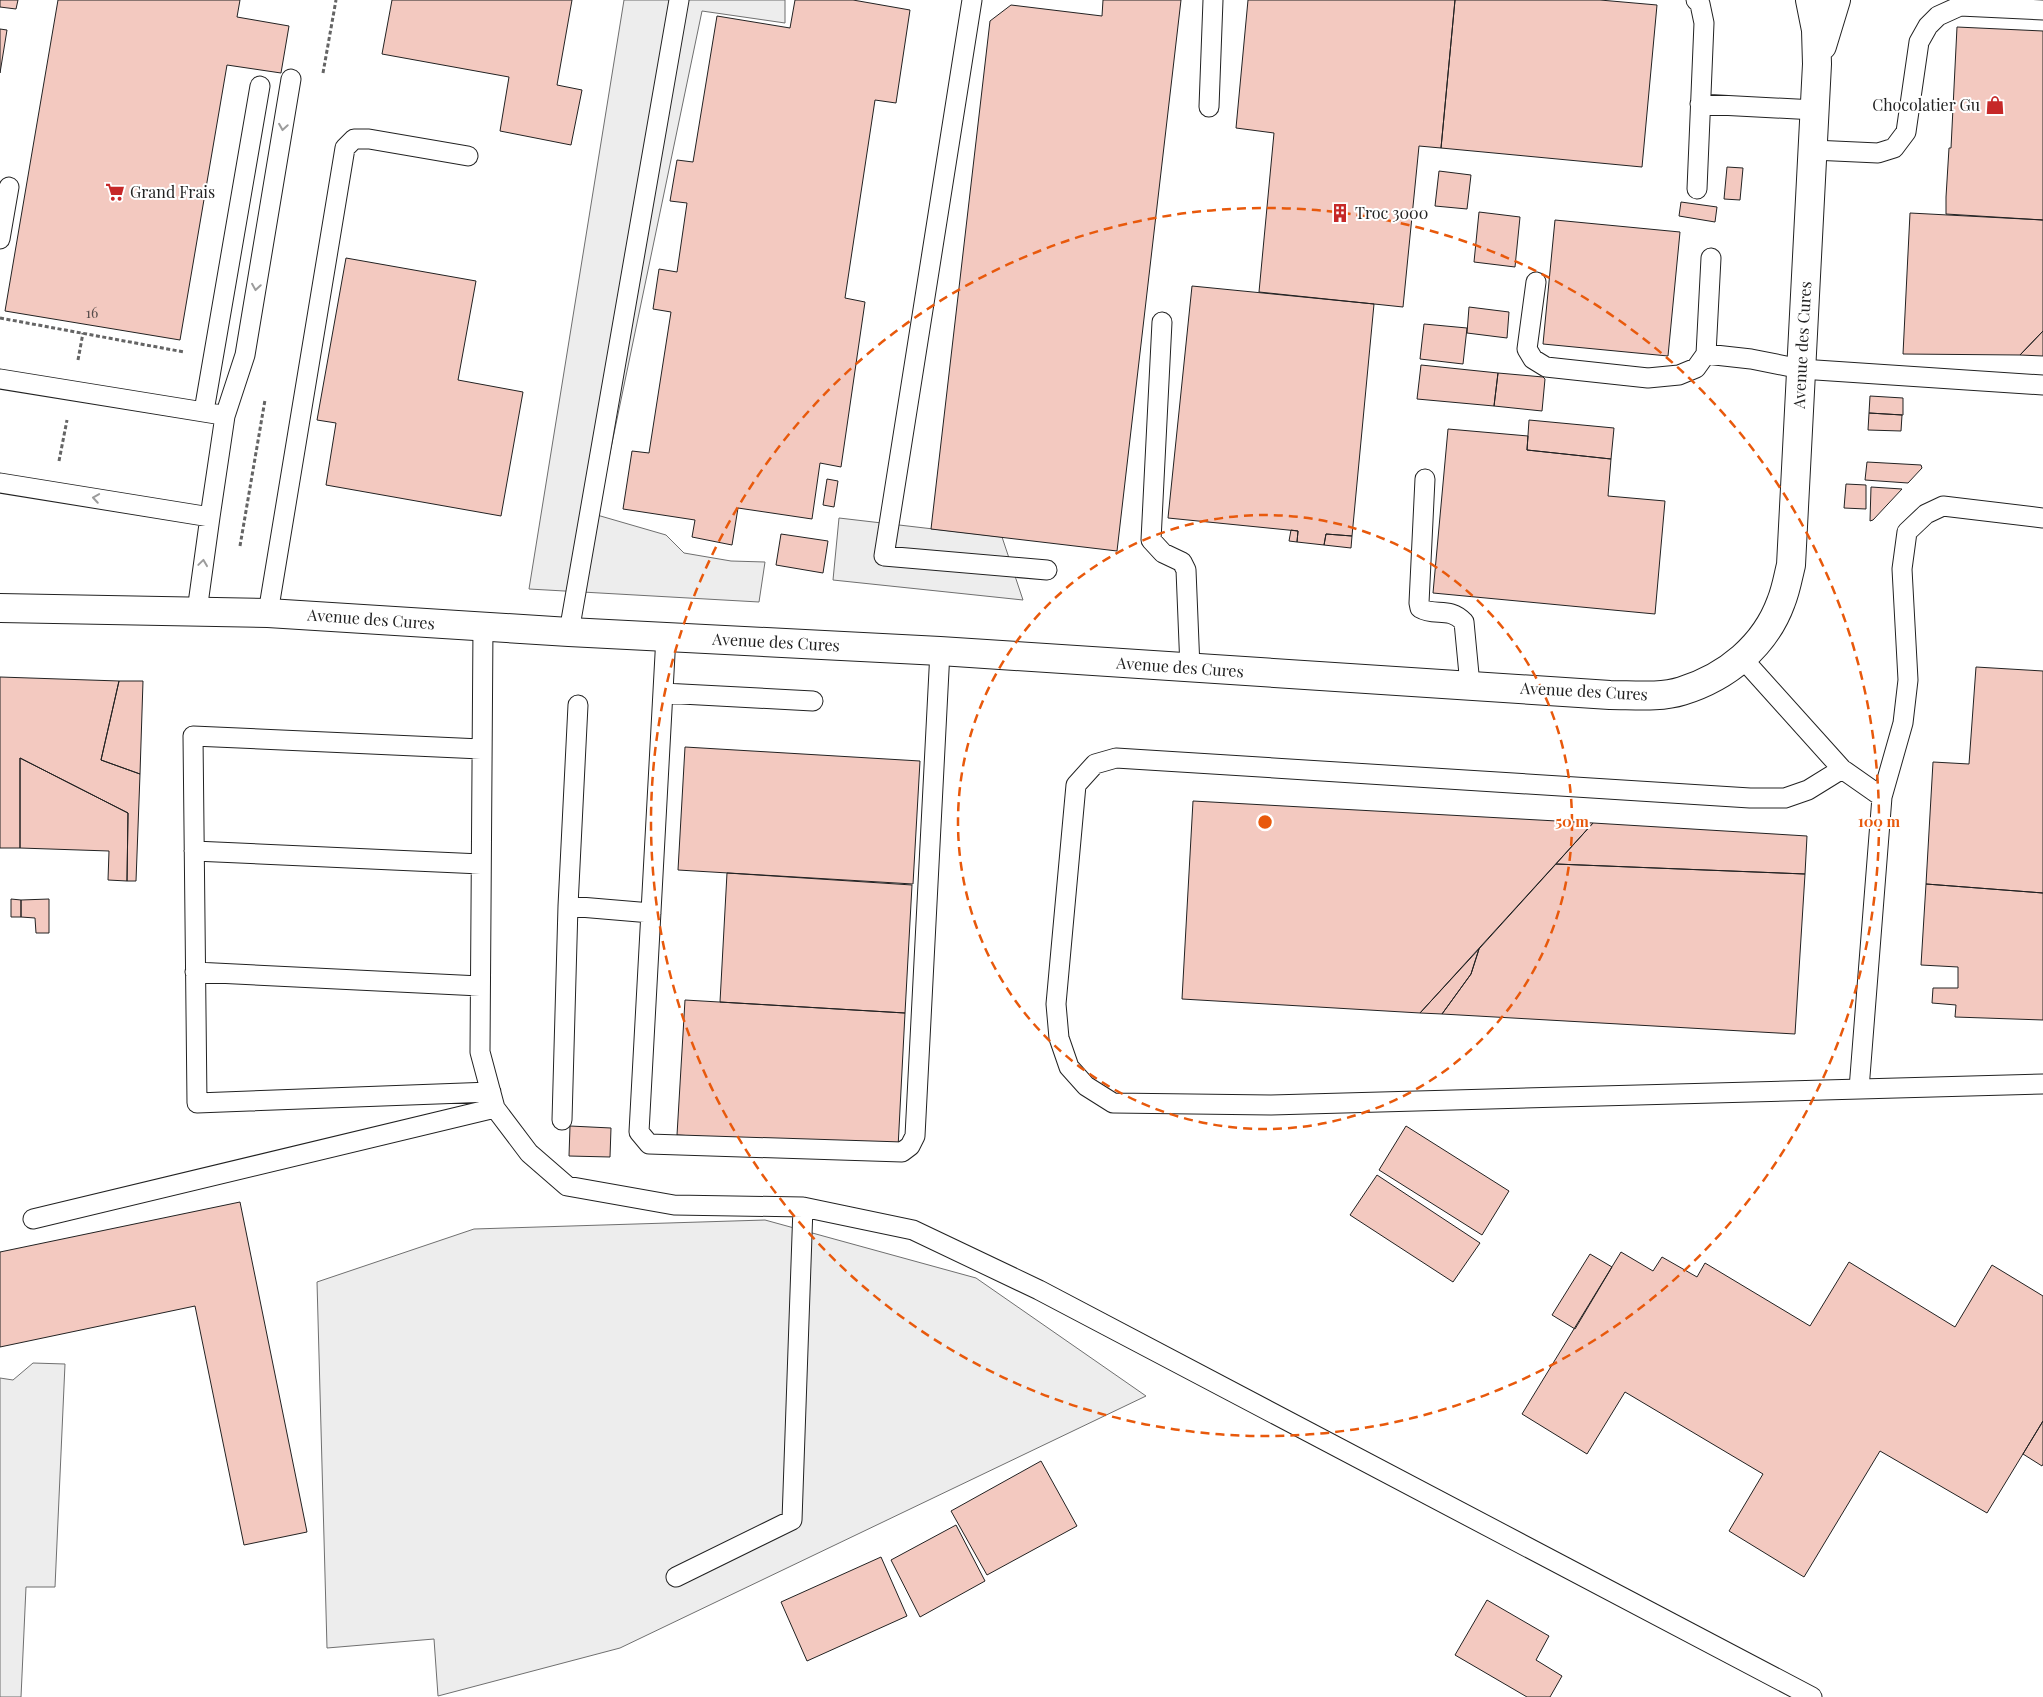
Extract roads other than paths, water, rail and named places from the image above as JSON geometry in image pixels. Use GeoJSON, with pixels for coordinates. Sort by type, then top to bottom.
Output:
{"type":"FeatureCollection","features":[{"type":"Feature","properties":{"kind":"street","name":"Avenue des Cures"},"geometry":{"type":"LineString","coordinates":[[0,608],[268,613],[569,632],[940,651],[1610,695],[1646,696],[1681,692],[1709,680],[1743,659],[1765,634],[1781,602],[1791,565],[1818,64],[1816,30],[1810,0]]}},
{"type":"Feature","properties":{"kind":"street","name":"Avenue des Cures"},"geometry":{"type":"LineString","coordinates":[[1818,64],[1836,0]]}},
{"type":"Feature","properties":{"kind":"lane"},"geometry":{"type":"LineString","coordinates":[[569,632],[679,0]]}},
{"type":"Feature","properties":{"kind":"lane"},"geometry":{"type":"LineString","coordinates":[[972,0],[884,556],[1047,570]]}},
{"type":"Feature","properties":{"kind":"lane"},"geometry":{"type":"LineString","coordinates":[[1209,107],[1213,0]]}},
{"type":"Feature","properties":{"kind":"lane"},"geometry":{"type":"LineString","coordinates":[[1696,0],[1700,4],[1704,23],[1697,189]]}},
{"type":"Feature","properties":{"kind":"lane"},"geometry":{"type":"LineString","coordinates":[[1813,150],[1878,153],[1894,148],[1906,132],[1919,42],[1928,26],[1938,16],[1960,6],[2043,10]]}},
{"type":"Feature","properties":{"kind":"lane"},"geometry":{"type":"LineString","coordinates":[[197,611],[225,416],[245,355],[291,78]]}},
{"type":"Feature","properties":{"kind":"lane"},"geometry":{"type":"LineString","coordinates":[[204,411],[260,86]]}},
{"type":"Feature","properties":{"kind":"lane"},"geometry":{"type":"LineString","coordinates":[[1700,104],[1815,110]]}},
{"type":"Feature","properties":{"kind":"lane"},"geometry":{"type":"LineString","coordinates":[[268,613],[345,148],[354,139],[368,139],[468,156]]}},
{"type":"Feature","properties":{"kind":"lane"},"geometry":{"type":"LineString","coordinates":[[0,239],[9,187]]}},
{"type":"Feature","properties":{"kind":"lane"},"geometry":{"type":"LineString","coordinates":[[1536,282],[1527,349],[1533,360],[1546,367],[1648,378],[1679,375],[1696,368],[1706,354],[1711,258]]}},
{"type":"Feature","properties":{"kind":"lane"},"geometry":{"type":"LineString","coordinates":[[1162,322],[1151,540],[1163,553],[1182,562],[1186,570],[1190,668]]}},
{"type":"Feature","properties":{"kind":"lane"},"geometry":{"type":"LineString","coordinates":[[1706,354],[1751,359],[1801,369],[2043,385]]}},
{"type":"Feature","properties":{"kind":"lane"},"geometry":{"type":"LineString","coordinates":[[0,379],[204,411],[225,416]]}},
{"type":"Feature","properties":{"kind":"lane"},"geometry":{"type":"LineString","coordinates":[[1425,479],[1420,608],[1453,613],[1464,622],[1470,685]]}},
{"type":"Feature","properties":{"kind":"lane"},"geometry":{"type":"LineString","coordinates":[[0,483],[210,517]]}},
{"type":"Feature","properties":{"kind":"lane"},"geometry":{"type":"LineString","coordinates":[[1859,1088],[1882,798],[1903,723],[1908,680],[1902,569],[1907,532],[1926,514],[1944,506],[2043,518]]}},
{"type":"Feature","properties":{"kind":"lane"},"geometry":{"type":"LineString","coordinates":[[483,626],[480,1052],[493,1100],[529,1153],[567,1186],[674,1206],[803,1207],[913,1230],[1039,1290],[1812,1697]]}},
{"type":"Feature","properties":{"kind":"lane"},"geometry":{"type":"LineString","coordinates":[[666,636],[639,1132],[649,1144],[902,1152],[910,1146],[915,1136],[940,651]]}},
{"type":"Feature","properties":{"kind":"lane"},"geometry":{"type":"LineString","coordinates":[[1743,659],[1842,769],[1882,798]]}},
{"type":"Feature","properties":{"kind":"lane"},"geometry":{"type":"LineString","coordinates":[[663,693],[813,701]]}},
{"type":"Feature","properties":{"kind":"lane"},"geometry":{"type":"LineString","coordinates":[[562,1120],[568,906],[578,705]]}},
{"type":"Feature","properties":{"kind":"lane"},"geometry":{"type":"LineString","coordinates":[[481,750],[193,736],[197,1103],[493,1100]]}},
{"type":"Feature","properties":{"kind":"lane"},"geometry":{"type":"LineString","coordinates":[[1842,769],[1808,790],[1785,798],[1750,798],[1116,758],[1095,764],[1076,785],[1056,1004],[1059,1038],[1069,1067],[1086,1086],[1113,1103],[1271,1105],[2043,1084]]}},
{"type":"Feature","properties":{"kind":"lane"},"geometry":{"type":"LineString","coordinates":[[194,851],[480,864]]}},
{"type":"Feature","properties":{"kind":"lane"},"geometry":{"type":"LineString","coordinates":[[568,906],[651,913]]}},
{"type":"Feature","properties":{"kind":"lane"},"geometry":{"type":"LineString","coordinates":[[195,972],[480,986]]}},
{"type":"Feature","properties":{"kind":"lane"},"geometry":{"type":"LineString","coordinates":[[33,1219],[493,1100]]}},
{"type":"Feature","properties":{"kind":"lane"},"geometry":{"type":"LineString","coordinates":[[676,1576],[792,1520],[803,1207]]}},
{"type":"Feature","properties":{"kind":"place","name":"Chocolatier Gu"},"geometry":{"type":"Point","coordinates":[1995,105]}},
{"type":"Feature","properties":{"kind":"place","name":"Grand Frais"},"geometry":{"type":"Point","coordinates":[115,192]}},
{"type":"Feature","properties":{"kind":"place","name":"Troc 3000"},"geometry":{"type":"Point","coordinates":[1340,213]}}]}
